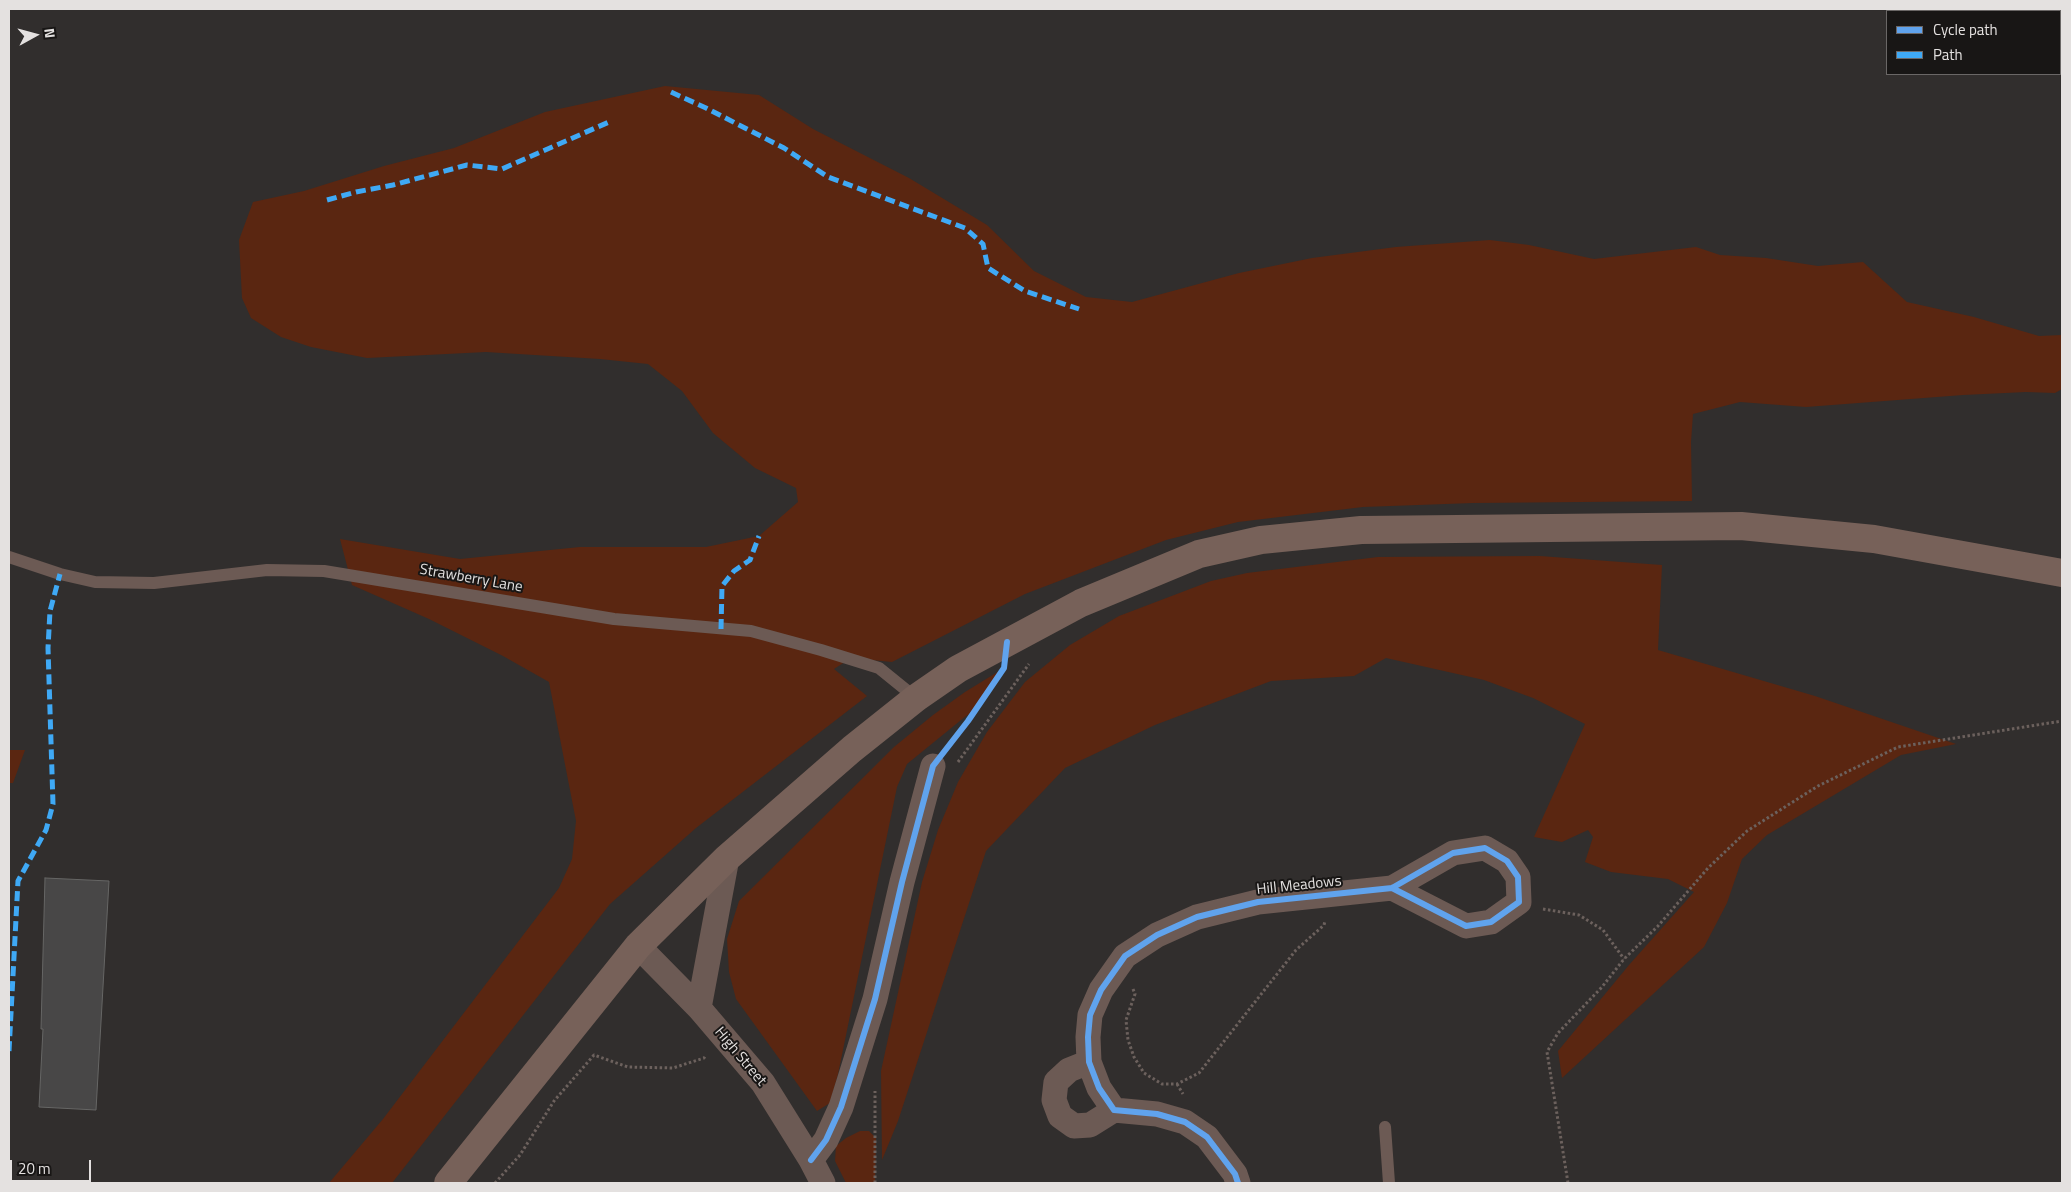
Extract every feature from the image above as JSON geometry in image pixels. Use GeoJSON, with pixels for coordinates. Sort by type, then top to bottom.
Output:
{"type":"FeatureCollection","features":[{"type":"Feature","properties":{"kind":"main road"},"geometry":{"type":"LineString","coordinates":[[448,1183],[638,946],[726,858],[852,749],[916,698],[958,669],[1081,603],[1199,554],[1261,540],[1361,530],[1741,526],[1874,539],[2062,573]]}},
{"type":"Feature","properties":{"kind":"street"},"geometry":{"type":"LineString","coordinates":[[811,1160],[826,1140],[841,1107],[876,999],[902,882],[945,765]]}},
{"type":"Feature","properties":{"kind":"street","name":"Hill Meadows"},"geometry":{"type":"LineString","coordinates":[[1114,1110],[1099,1088],[1089,1062],[1088,1037],[1090,1015],[1101,990],[1126,956],[1157,935],[1197,917],[1258,902],[1392,888],[1453,853],[1484,848],[1507,861],[1518,877],[1518,902],[1491,922],[1466,926],[1392,888]]}},
{"type":"Feature","properties":{"kind":"street"},"geometry":{"type":"LineString","coordinates":[[699,1008],[726,858]]}},
{"type":"Feature","properties":{"kind":"street","name":"High Street"},"geometry":{"type":"LineString","coordinates":[[638,946],[699,1008],[763,1082],[823,1183]]}},
{"type":"Feature","properties":{"kind":"street"},"geometry":{"type":"LineString","coordinates":[[1089,1062],[1069,1070],[1056,1082],[1054,1100],[1060,1116],[1074,1126],[1090,1125],[1114,1110],[1157,1114],[1185,1122],[1207,1137],[1235,1174],[1238,1183]]}},
{"type":"Feature","properties":{"kind":"lane","name":"Strawberry Lane"},"geometry":{"type":"LineString","coordinates":[[9,557],[60,574],[94,582],[154,583],[267,570],[324,571],[614,619],[751,631],[879,668],[916,698]]}},
{"type":"Feature","properties":{"kind":"lane"},"geometry":{"type":"LineString","coordinates":[[1385,1127],[1389,1183]]}},
{"type":"Feature","properties":{"kind":"path"},"geometry":{"type":"LineString","coordinates":[[945,765],[1034,658]]}},
{"type":"Feature","properties":{"kind":"path"},"geometry":{"type":"LineString","coordinates":[[1568,1183],[1547,1052],[1558,1033],[1602,987],[1624,959],[1658,926],[1708,868],[1747,831],[1818,786],[1898,747],[2062,721]]}},
{"type":"Feature","properties":{"kind":"path"},"geometry":{"type":"LineString","coordinates":[[1126,956],[1135,994],[1126,1020],[1128,1040],[1134,1057],[1144,1073],[1162,1084],[1177,1084],[1199,1073],[1296,950],[1324,925],[1328,896]]}},
{"type":"Feature","properties":{"kind":"path"},"geometry":{"type":"LineString","coordinates":[[1541,909],[1579,915],[1603,930],[1624,959]]}},
{"type":"Feature","properties":{"kind":"path"},"geometry":{"type":"LineString","coordinates":[[495,1183],[520,1155],[554,1101],[594,1055],[628,1067],[673,1068],[704,1058],[724,1038]]}},
{"type":"Feature","properties":{"kind":"path"},"geometry":{"type":"LineString","coordinates":[[875,1089],[875,1183]]}},
{"type":"Feature","properties":{"kind":"shaded area"},"geometry":{"type":"Polygon","coordinates":[[[665,86],[759,95],[813,129],[909,178],[987,225],[1034,271],[1086,297],[1132,302],[1239,273],[1312,258],[1396,247],[1490,240],[1529,245],[1594,259],[1696,247],[1720,255],[1766,258],[1818,266],[1863,262],[1907,302],[1974,317],[2039,336],[2062,335],[2062,389],[2055,393],[2026,392],[1963,395],[1806,407],[1740,402],[1693,414],[1691,442],[1692,501],[1473,503],[1363,507],[1238,522],[1166,540],[1025,594],[892,662],[851,658],[834,669],[867,696],[696,828],[610,904],[392,1183],[329,1183],[383,1119],[559,888],[572,859],[576,821],[549,682],[503,656],[429,619],[352,585],[340,539],[460,559],[580,547],[706,547],[759,536],[798,502],[796,488],[755,468],[713,433],[682,391],[648,364],[486,352],[367,358],[311,347],[281,337],[251,318],[242,298],[239,240],[253,202],[304,191],[384,166],[454,148],[545,112],[665,86]]]}},
{"type":"Feature","properties":{"kind":"shaded area"},"geometry":{"type":"Polygon","coordinates":[[[1540,556],[1662,565],[1658,650],[1815,696],[1956,744],[1901,755],[1767,835],[1742,859],[1727,903],[1704,947],[1562,1078],[1558,1051],[1629,965],[1694,892],[1668,879],[1611,872],[1585,862],[1593,837],[1588,830],[1562,842],[1534,837],[1585,724],[1533,698],[1484,680],[1386,658],[1354,676],[1271,681],[1155,725],[1065,768],[986,851],[898,1121],[882,1160],[881,1071],[922,882],[938,830],[958,782],[987,732],[1025,682],[1070,645],[1119,616],[1211,581],[1247,573],[1378,557],[1540,556]]]}},
{"type":"Feature","properties":{"kind":"shaded area"},"geometry":{"type":"Polygon","coordinates":[[[1004,668],[975,711],[966,716],[907,764],[897,787],[838,1074],[830,1103],[817,1111],[736,999],[729,972],[727,939],[739,901],[894,747],[965,692],[1004,668]]]}},
{"type":"Feature","properties":{"kind":"shaded area"},"geometry":{"type":"Polygon","coordinates":[[[9,750],[25,750],[13,783],[9,783],[9,750]]]}},
{"type":"Feature","properties":{"kind":"shaded area"},"geometry":{"type":"Polygon","coordinates":[[[860,1131],[869,1131],[876,1138],[875,1183],[846,1183],[835,1161],[836,1146],[860,1131]]]}},
{"type":"Feature","properties":{"kind":"building"},"geometry":{"type":"Polygon","coordinates":[[[45,878],[109,881],[96,1110],[39,1107],[43,1029],[41,1029],[45,878]]]}},
{"type":"Feature","properties":{"kind":"marked path"},"geometry":{"type":"LineString","coordinates":[[671,92],[784,148],[828,177],[965,228],[983,244],[988,268],[1025,291],[1079,309]]}},
{"type":"Feature","properties":{"kind":"marked path"},"geometry":{"type":"LineString","coordinates":[[327,200],[467,165],[502,169],[609,122]]}},
{"type":"Feature","properties":{"kind":"marked path"},"geometry":{"type":"LineString","coordinates":[[721,629],[722,586],[734,571],[750,560],[759,536]]}},
{"type":"Feature","properties":{"kind":"marked path"},"geometry":{"type":"LineString","coordinates":[[9,1051],[18,881],[46,830],[53,804],[48,648],[50,611],[60,574]]}},
{"type":"Feature","properties":{"kind":"cycle path"},"geometry":{"type":"LineString","coordinates":[[811,1160],[826,1140],[841,1107],[875,999],[902,882],[933,766],[968,721],[1004,668],[1007,642]]}},
{"type":"Feature","properties":{"kind":"cycle path"},"geometry":{"type":"LineString","coordinates":[[1238,1183],[1235,1174],[1207,1137],[1185,1122],[1157,1114],[1114,1110],[1099,1088],[1089,1062],[1088,1037],[1090,1015],[1101,990],[1125,956],[1157,935],[1197,917],[1258,902],[1392,888],[1453,853],[1485,848],[1507,861],[1518,877],[1519,902],[1491,922],[1466,926],[1392,888]]}}]}
